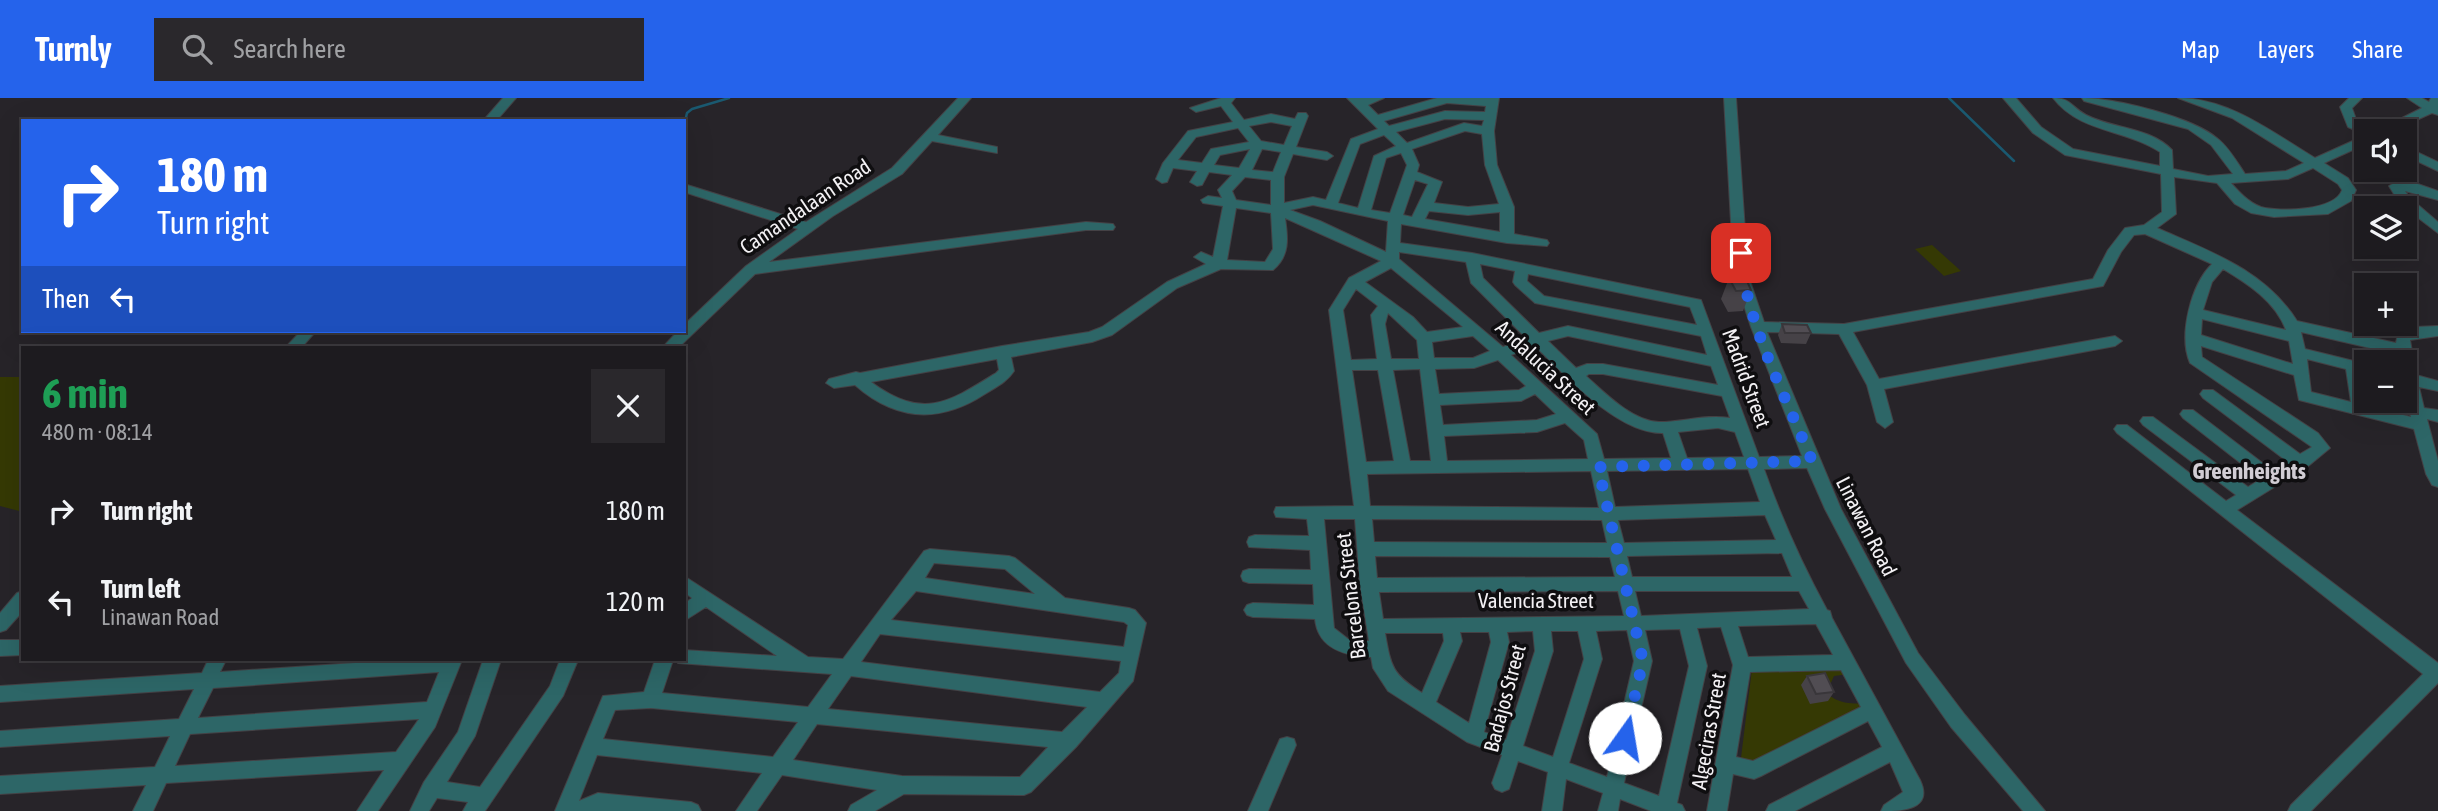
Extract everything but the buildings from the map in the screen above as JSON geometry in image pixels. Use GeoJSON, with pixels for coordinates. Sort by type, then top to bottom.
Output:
{"type":"FeatureCollection","features":[{"type":"Feature","properties":{"kind":"street"},"geometry":{"type":"LineString","coordinates":[[491,119],[510,98]]}},
{"type":"Feature","properties":{"kind":"street","name":"Camandalaan Road"},"geometry":{"type":"LineString","coordinates":[[686,331],[751,269],[828,213],[897,171],[965,98]]}},
{"type":"Feature","properties":{"kind":"street"},"geometry":{"type":"LineString","coordinates":[[1356,101],[1378,98]]}},
{"type":"Feature","properties":{"kind":"street","name":"Linawan Road"},"geometry":{"type":"LineString","coordinates":[[1730,98],[1741,275],[1758,327],[1812,461],[1833,509],[1912,657],[1958,720],[2035,811]]}},
{"type":"Feature","properties":{"kind":"street"},"geometry":{"type":"LineString","coordinates":[[2009,98],[2037,130],[2069,152],[2166,173],[2220,179],[2288,175],[2354,144]]}},
{"type":"Feature","properties":{"kind":"street"},"geometry":{"type":"LineString","coordinates":[[1758,327],[1844,329],[2098,283],[2115,250],[2130,231],[2147,229],[2169,214],[2166,150],[2153,139],[2088,120],[2071,112],[2059,98]]}},
{"type":"Feature","properties":{"kind":"street"},"geometry":{"type":"LineString","coordinates":[[2088,98],[2192,126],[2215,142],[2242,178]]}},
{"type":"Feature","properties":{"kind":"street"},"geometry":{"type":"LineString","coordinates":[[2184,98],[2236,115],[2343,181],[2349,190],[2346,198],[2323,211],[2274,213],[2256,210],[2240,201],[2220,179]]}},
{"type":"Feature","properties":{"kind":"street"},"geometry":{"type":"LineString","coordinates":[[2354,125],[2346,107],[2356,98]]}},
{"type":"Feature","properties":{"kind":"street"},"geometry":{"type":"LineString","coordinates":[[2413,98],[2436,106]]}},
{"type":"Feature","properties":{"kind":"street"},"geometry":{"type":"LineString","coordinates":[[1378,119],[1447,99],[1491,106]]}},
{"type":"Feature","properties":{"kind":"street"},"geometry":{"type":"LineString","coordinates":[[1196,108],[1227,100],[1240,125],[1257,144],[1244,172],[1225,190],[1230,202],[1219,264]]}},
{"type":"Feature","properties":{"kind":"street"},"geometry":{"type":"LineString","coordinates":[[1356,101],[1378,119],[1406,149],[1413,164],[1395,218],[1392,254],[1354,281],[1419,330],[1424,338],[1438,431],[1440,467]]}},
{"type":"Feature","properties":{"kind":"street"},"geometry":{"type":"LineString","coordinates":[[1491,106],[1488,131],[1491,165],[1507,207],[1507,239]]}},
{"type":"Feature","properties":{"kind":"street"},"geometry":{"type":"LineString","coordinates":[[1331,205],[1355,142],[1367,136],[1445,115],[1491,106]]}},
{"type":"Feature","properties":{"kind":"street"},"geometry":{"type":"LineString","coordinates":[[2408,119],[2436,106]]}},
{"type":"Feature","properties":{"kind":"street"},"geometry":{"type":"LineString","coordinates":[[1162,178],[1169,163],[1192,134],[1271,118],[1301,120],[1278,177],[1277,210],[1281,233],[1275,263],[1268,267],[1219,264],[1200,257]]}},
{"type":"Feature","properties":{"kind":"street"},"geometry":{"type":"LineString","coordinates":[[1363,213],[1380,156],[1464,127],[1488,131]]}},
{"type":"Feature","properties":{"kind":"street"},"geometry":{"type":"LineString","coordinates":[[927,136],[993,150]]}},
{"type":"Feature","properties":{"kind":"street"},"geometry":{"type":"LineString","coordinates":[[1197,182],[1214,152],[1257,144],[1327,156]]}},
{"type":"Feature","properties":{"kind":"street"},"geometry":{"type":"LineString","coordinates":[[2417,156],[2438,167]]}},
{"type":"Feature","properties":{"kind":"street"},"geometry":{"type":"LineString","coordinates":[[1169,163],[1278,177]]}},
{"type":"Feature","properties":{"kind":"street"},"geometry":{"type":"LineString","coordinates":[[1411,174],[1435,182],[1417,223]]}},
{"type":"Feature","properties":{"kind":"street"},"geometry":{"type":"LineString","coordinates":[[2438,196],[2415,187],[2396,186],[2405,201],[2438,229]]}},
{"type":"Feature","properties":{"kind":"street"},"geometry":{"type":"LineString","coordinates":[[686,189],[810,228]]}},
{"type":"Feature","properties":{"kind":"street","name":"Andalucia Street"},"geometry":{"type":"LineString","coordinates":[[1208,200],[1277,210],[1392,254],[1591,438],[1637,623],[1643,661],[1608,811]]}},
{"type":"Feature","properties":{"kind":"street"},"geometry":{"type":"LineString","coordinates":[[1277,210],[1298,202],[1331,205],[1417,223],[1542,243]]}},
{"type":"Feature","properties":{"kind":"street"},"geometry":{"type":"LineString","coordinates":[[1426,206],[1468,211],[1507,207]]}},
{"type":"Feature","properties":{"kind":"street"},"geometry":{"type":"LineString","coordinates":[[751,269],[1086,226],[1108,227]]}},
{"type":"Feature","properties":{"kind":"street"},"geometry":{"type":"LineString","coordinates":[[2147,229],[2221,263],[2246,277],[2267,294],[2295,338],[2304,396],[2354,408]]}},
{"type":"Feature","properties":{"kind":"street","name":"Madrid Street"},"geometry":{"type":"LineString","coordinates":[[1392,254],[1472,258],[1696,303],[1770,508],[1804,584],[1824,616],[1844,662],[1913,786],[1913,796],[1891,811]]}},
{"type":"Feature","properties":{"kind":"street"},"geometry":{"type":"LineString","coordinates":[[1472,258],[1476,280],[1576,374],[1629,419],[1647,426],[1722,424],[1741,428]]}},
{"type":"Feature","properties":{"kind":"street"},"geometry":{"type":"LineString","coordinates":[[2221,263],[2210,271],[2202,286],[2193,338],[2195,359],[2319,443],[2322,448],[2225,509]]}},
{"type":"Feature","properties":{"kind":"street"},"geometry":{"type":"LineString","coordinates":[[834,383],[1092,337],[1107,331],[1172,285],[1219,264]]}},
{"type":"Feature","properties":{"kind":"street"},"geometry":{"type":"LineString","coordinates":[[1522,269],[1520,282],[1540,300],[1707,332]]}},
{"type":"Feature","properties":{"kind":"street","name":"Barcelona Street"},"geometry":{"type":"LineString","coordinates":[[1354,281],[1340,295],[1336,310],[1359,468],[1369,584],[1382,668],[1394,685],[1474,736],[1668,810]]}},
{"type":"Feature","properties":{"kind":"street"},"geometry":{"type":"LineString","coordinates":[[1386,306],[1378,315],[1383,364],[1403,468]]}},
{"type":"Feature","properties":{"kind":"street"},"geometry":{"type":"LineString","coordinates":[[1592,336],[1597,310]]}},
{"type":"Feature","properties":{"kind":"street"},"geometry":{"type":"LineString","coordinates":[[2197,313],[2295,338],[2395,350]]}},
{"type":"Feature","properties":{"kind":"street"},"geometry":{"type":"LineString","coordinates":[[1844,329],[1875,386],[1885,422]]}},
{"type":"Feature","properties":{"kind":"street"},"geometry":{"type":"LineString","coordinates":[[1424,338],[1476,330]]}},
{"type":"Feature","properties":{"kind":"street"},"geometry":{"type":"LineString","coordinates":[[1343,365],[1474,363],[1538,338],[1568,331],[1717,362]]}},
{"type":"Feature","properties":{"kind":"street"},"geometry":{"type":"LineString","coordinates":[[2403,350],[2403,337],[2414,332],[2438,331]]}},
{"type":"Feature","properties":{"kind":"street"},"geometry":{"type":"LineString","coordinates":[[294,346],[307,333]]}},
{"type":"Feature","properties":{"kind":"street","name":"Camandalaan Road"},"geometry":{"type":"LineString","coordinates":[[670,346],[684,333]]}},
{"type":"Feature","properties":{"kind":"street"},"geometry":{"type":"LineString","coordinates":[[2193,338],[2300,372]]}},
{"type":"Feature","properties":{"kind":"street"},"geometry":{"type":"LineString","coordinates":[[2295,338],[2354,365]]}},
{"type":"Feature","properties":{"kind":"street"},"geometry":{"type":"LineString","coordinates":[[1875,386],[2115,341]]}},
{"type":"Feature","properties":{"kind":"street"},"geometry":{"type":"LineString","coordinates":[[856,377],[872,393],[916,411],[932,413],[944,410],[1001,377],[1007,370],[1002,351]]}},
{"type":"Feature","properties":{"kind":"street"},"geometry":{"type":"LineString","coordinates":[[1576,374],[1587,369],[1603,369],[1728,392]]}},
{"type":"Feature","properties":{"kind":"street"},"geometry":{"type":"LineString","coordinates":[[2417,381],[2438,386]]}},
{"type":"Feature","properties":{"kind":"street"},"geometry":{"type":"LineString","coordinates":[[1432,400],[1521,395],[1537,387]]}},
{"type":"Feature","properties":{"kind":"street"},"geometry":{"type":"LineString","coordinates":[[2208,394],[2301,463]]}},
{"type":"Feature","properties":{"kind":"street"},"geometry":{"type":"LineString","coordinates":[[2417,409],[2432,444],[2431,472],[2438,481]]}},
{"type":"Feature","properties":{"kind":"street"},"geometry":{"type":"LineString","coordinates":[[2382,413],[2420,418],[2438,416]]}},
{"type":"Feature","properties":{"kind":"street"},"geometry":{"type":"LineString","coordinates":[[2188,414],[2274,480]]}},
{"type":"Feature","properties":{"kind":"street"},"geometry":{"type":"LineString","coordinates":[[1438,431],[1537,426],[1568,416]]}},
{"type":"Feature","properties":{"kind":"street"},"geometry":{"type":"LineString","coordinates":[[2148,421],[2248,495]]}},
{"type":"Feature","properties":{"kind":"street"},"geometry":{"type":"LineString","coordinates":[[1668,426],[1681,464]]}},
{"type":"Feature","properties":{"kind":"street"},"geometry":{"type":"LineString","coordinates":[[2122,429],[2438,673],[2298,811]]}},
{"type":"Feature","properties":{"kind":"street"},"geometry":{"type":"LineString","coordinates":[[1359,468],[1598,467],[1812,461]]}},
{"type":"Feature","properties":{"kind":"street"},"geometry":{"type":"LineString","coordinates":[[1282,512],[1610,514],[1770,508]]}},
{"type":"Feature","properties":{"kind":"street"},"geometry":{"type":"LineString","coordinates":[[1315,513],[1325,630],[1331,639],[1344,648],[1378,649]]}},
{"type":"Feature","properties":{"kind":"street"},"geometry":{"type":"LineString","coordinates":[[1255,542],[1317,542]]}},
{"type":"Feature","properties":{"kind":"street"},"geometry":{"type":"LineString","coordinates":[[1367,549],[1618,550],[1787,546]]}},
{"type":"Feature","properties":{"kind":"street"},"geometry":{"type":"LineString","coordinates":[[746,811],[844,667],[912,583],[930,555],[1009,563],[1062,607]]}},
{"type":"Feature","properties":{"kind":"street"},"geometry":{"type":"LineString","coordinates":[[1249,576],[1320,577]]}},
{"type":"Feature","properties":{"kind":"street"},"geometry":{"type":"LineString","coordinates":[[591,746],[779,766],[902,785],[1024,786],[1127,676],[1137,623],[1134,618],[912,583]]}},
{"type":"Feature","properties":{"kind":"street"},"geometry":{"type":"LineString","coordinates":[[686,584],[807,667]]}},
{"type":"Feature","properties":{"kind":"street"},"geometry":{"type":"LineString","coordinates":[[1369,584],[1804,584]]}},
{"type":"Feature","properties":{"kind":"street"},"geometry":{"type":"LineString","coordinates":[[686,612],[705,598]]}},
{"type":"Feature","properties":{"kind":"street"},"geometry":{"type":"LineString","coordinates":[[0,625],[21,603]]}},
{"type":"Feature","properties":{"kind":"street"},"geometry":{"type":"LineString","coordinates":[[1252,610],[1322,612]]}},
{"type":"Feature","properties":{"kind":"street","name":"Valencia Street"},"geometry":{"type":"LineString","coordinates":[[1375,626],[1687,622],[1824,616]]}},
{"type":"Feature","properties":{"kind":"street","name":"Algeciras Street"},"geometry":{"type":"LineString","coordinates":[[1717,811],[1742,665],[1727,620]]}},
{"type":"Feature","properties":{"kind":"street"},"geometry":{"type":"LineString","coordinates":[[1552,811],[1558,769],[1592,659],[1585,622]]}},
{"type":"Feature","properties":{"kind":"street"},"geometry":{"type":"LineString","coordinates":[[1668,810],[1698,666],[1687,622]]}},
{"type":"Feature","properties":{"kind":"street"},"geometry":{"type":"LineString","coordinates":[[1474,736],[1500,642],[1496,623]]}},
{"type":"Feature","properties":{"kind":"street","name":"Badajos Street"},"geometry":{"type":"LineString","coordinates":[[1502,783],[1514,753],[1544,651],[1541,623]]}},
{"type":"Feature","properties":{"kind":"street"},"geometry":{"type":"LineString","coordinates":[[1425,707],[1453,641],[1450,624]]}},
{"type":"Feature","properties":{"kind":"street"},"geometry":{"type":"LineString","coordinates":[[876,626],[1132,655]]}},
{"type":"Feature","properties":{"kind":"street"},"geometry":{"type":"LineString","coordinates":[[0,648],[21,647]]}},
{"type":"Feature","properties":{"kind":"street"},"geometry":{"type":"LineString","coordinates":[[686,658],[844,667],[1105,701]]}},
{"type":"Feature","properties":{"kind":"street"},"geometry":{"type":"LineString","coordinates":[[143,811],[216,661]]}},
{"type":"Feature","properties":{"kind":"street"},"geometry":{"type":"LineString","coordinates":[[419,809],[466,736],[492,661]]}},
{"type":"Feature","properties":{"kind":"street"},"geometry":{"type":"LineString","coordinates":[[431,788],[479,803],[557,690],[569,661]]}},
{"type":"Feature","properties":{"kind":"street"},"geometry":{"type":"LineString","coordinates":[[651,700],[664,661]]}},
{"type":"Feature","properties":{"kind":"street"},"geometry":{"type":"LineString","coordinates":[[0,694],[452,662],[433,710],[403,761],[367,811]]}},
{"type":"Feature","properties":{"kind":"street"},"geometry":{"type":"LineString","coordinates":[[1742,665],[1844,662]]}},
{"type":"Feature","properties":{"kind":"street"},"geometry":{"type":"LineString","coordinates":[[565,811],[609,702],[651,700],[1069,741]]}},
{"type":"Feature","properties":{"kind":"street"},"geometry":{"type":"LineString","coordinates":[[1727,764],[1754,770],[1868,712],[1870,706]]}},
{"type":"Feature","properties":{"kind":"street"},"geometry":{"type":"LineString","coordinates":[[0,739],[433,710]]}},
{"type":"Feature","properties":{"kind":"street"},"geometry":{"type":"LineString","coordinates":[[1258,811],[1287,745]]}},
{"type":"Feature","properties":{"kind":"street"},"geometry":{"type":"LineString","coordinates":[[1776,811],[1895,750]]}},
{"type":"Feature","properties":{"kind":"street"},"geometry":{"type":"LineString","coordinates":[[0,785],[403,761]]}},
{"type":"Feature","properties":{"kind":"street"},"geometry":{"type":"LineString","coordinates":[[858,811],[902,785]]}},
{"type":"Feature","properties":{"kind":"street"},"geometry":{"type":"LineString","coordinates":[[576,811],[598,803],[682,810]]}},
{"type":"Feature","properties":{"kind":"green space"},"geometry":{"type":"Polygon","coordinates":[[[1932,245],[1961,271],[1944,276],[1915,249],[1932,245]]]}},
{"type":"Feature","properties":{"kind":"green space"},"geometry":{"type":"Polygon","coordinates":[[[0,377],[21,377],[21,511],[0,506],[0,377]]]}},
{"type":"Feature","properties":{"kind":"green space"},"geometry":{"type":"Polygon","coordinates":[[[1851,664],[1856,673],[1834,676],[1829,687],[1830,696],[1841,702],[1874,706],[1776,756],[1740,766],[1752,669],[1851,664]]]}},
{"type":"Feature","properties":{"kind":"waterway"},"geometry":{"type":"LineString","coordinates":[[686,119],[692,109],[729,98]]}},
{"type":"Feature","properties":{"kind":"waterway"},"geometry":{"type":"LineString","coordinates":[[1949,98],[2014,161]]}},
{"type":"Feature","properties":{"kind":"district","name":"Greenheights"},"geometry":{"type":"Point","coordinates":[2249,471]}},
{"type":"Feature","properties":{"kind":"route"},"geometry":{"type":"LineString","coordinates":[[1625,738],[1643,661],[1637,623],[1598,467],[1812,461],[1758,327],[1741,275],[1741,253]]}}]}
